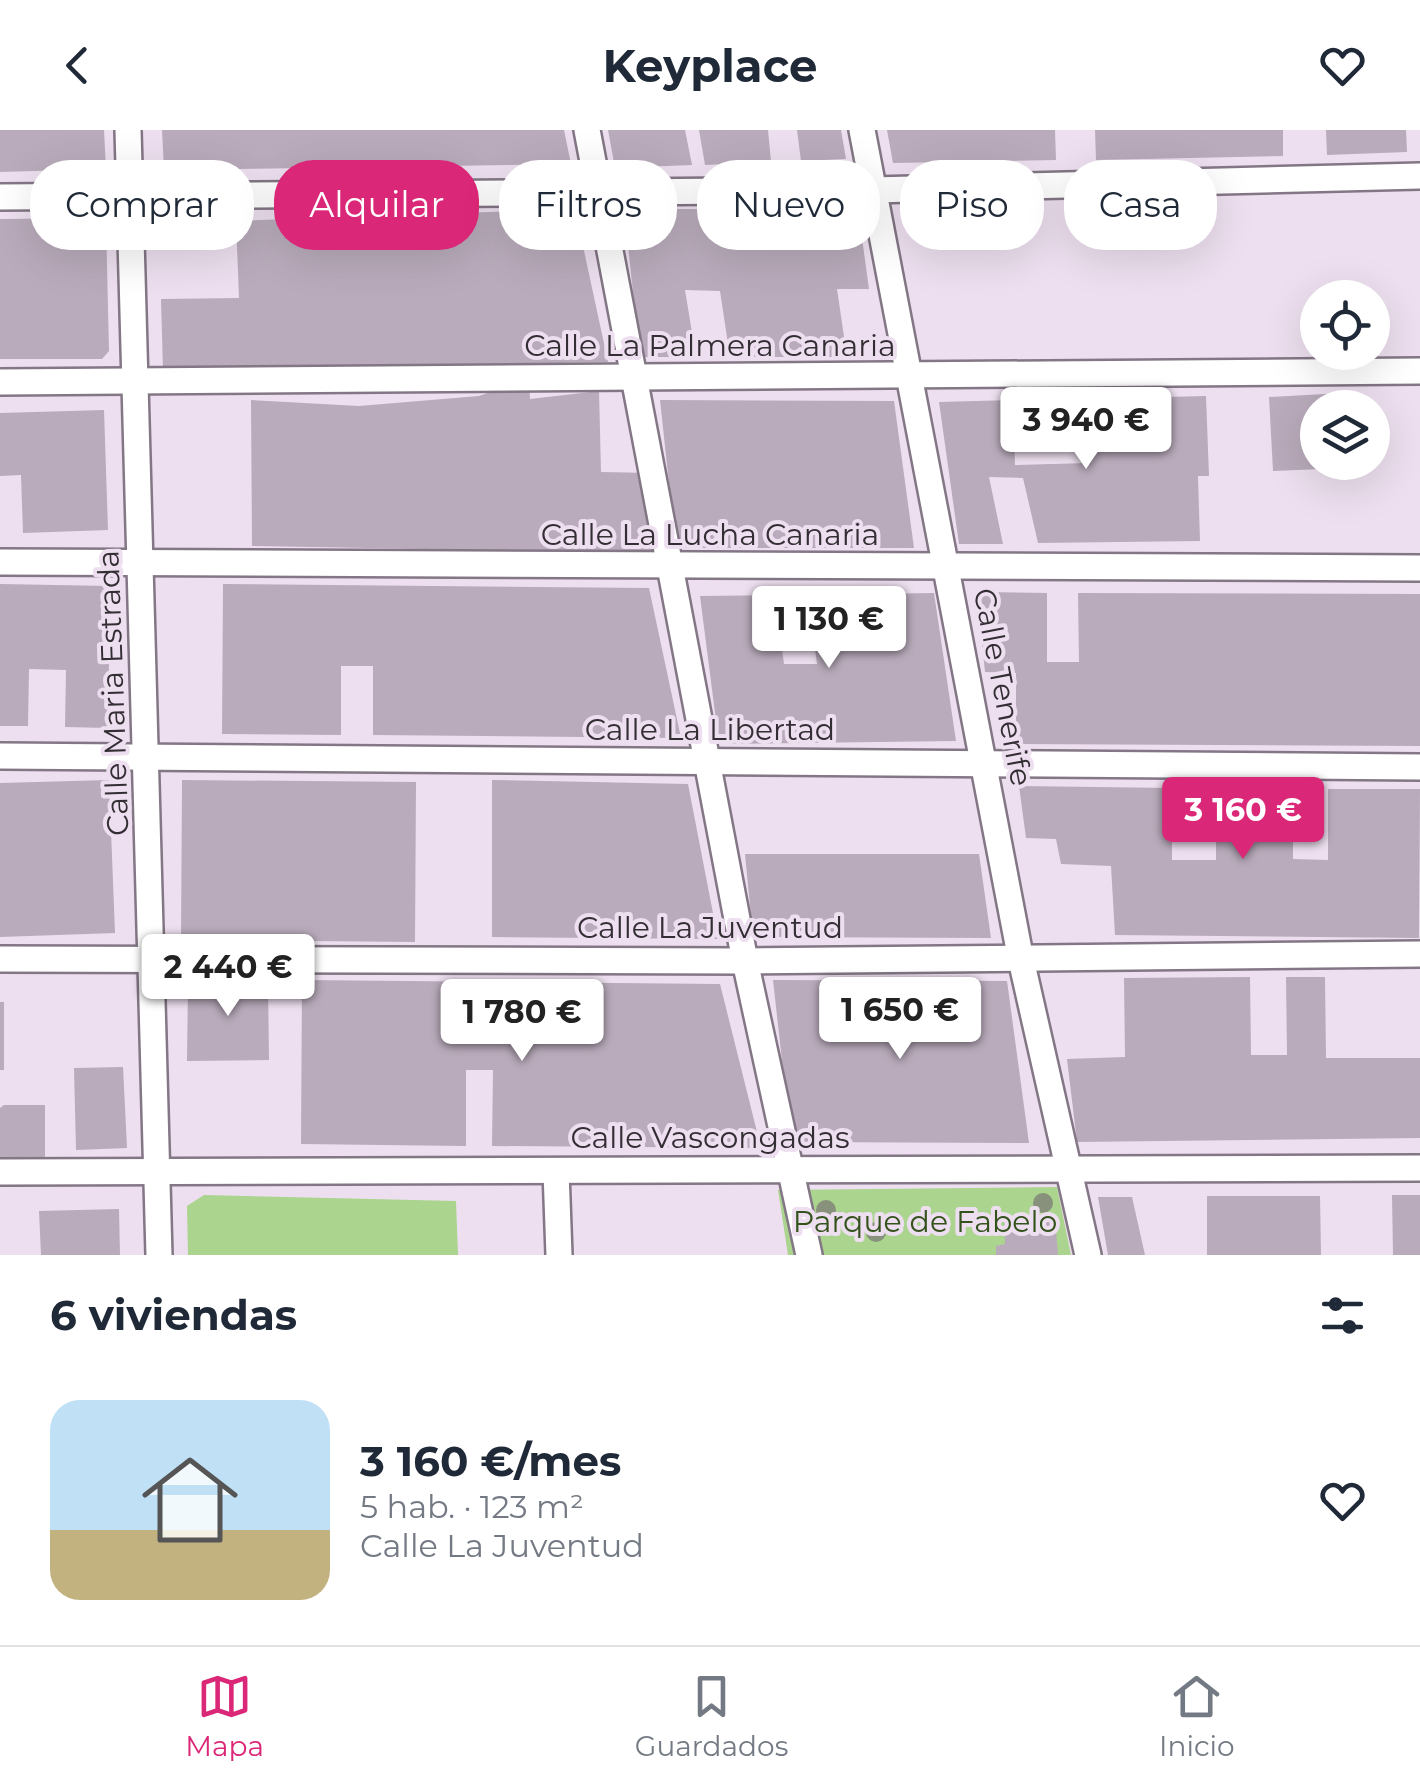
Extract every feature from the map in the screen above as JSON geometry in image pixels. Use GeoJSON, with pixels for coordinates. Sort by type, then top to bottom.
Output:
{"type":"FeatureCollection","features":[{"type":"Feature","properties":{"kind":"street","name":"Calle Maria Estrada"},"geometry":{"type":"LineString","coordinates":[[128,130],[128,160]]}},
{"type":"Feature","properties":{"kind":"street"},"geometry":{"type":"LineString","coordinates":[[587,130],[592,160]]}},
{"type":"Feature","properties":{"kind":"street","name":"Calle Tenerife"},"geometry":{"type":"LineString","coordinates":[[862,130],[868,160]]}},
{"type":"Feature","properties":{"kind":"street"},"geometry":{"type":"LineString","coordinates":[[880,190],[1420,176]]}},
{"type":"Feature","properties":{"kind":"street"},"geometry":{"type":"LineString","coordinates":[[254,195],[499,192]]}},
{"type":"Feature","properties":{"kind":"street"},"geometry":{"type":"LineString","coordinates":[[0,197],[30,197]]}},
{"type":"Feature","properties":{"kind":"street","name":"Calle Tenerife"},"geometry":{"type":"LineString","coordinates":[[880,228],[1020,955],[1088,1255]]}},
{"type":"Feature","properties":{"kind":"street","name":"Calle Maria Estrada"},"geometry":{"type":"LineString","coordinates":[[130,250],[142,563],[159,1255]]}},
{"type":"Feature","properties":{"kind":"street"},"geometry":{"type":"LineString","coordinates":[[609,250],[746,962],[809,1255]]}},
{"type":"Feature","properties":{"kind":"street","name":"Calle La Palmera Canaria"},"geometry":{"type":"LineString","coordinates":[[0,382],[1420,371]]}},
{"type":"Feature","properties":{"kind":"street","name":"Calle La Lucha Canaria"},"geometry":{"type":"LineString","coordinates":[[0,562],[670,568],[1420,568]]}},
{"type":"Feature","properties":{"kind":"street","name":"Calle La Libertad"},"geometry":{"type":"LineString","coordinates":[[0,756],[1420,766]]}},
{"type":"Feature","properties":{"kind":"street","name":"Calle La Juventud"},"geometry":{"type":"LineString","coordinates":[[0,959],[746,962],[1020,955],[1420,954]]}},
{"type":"Feature","properties":{"kind":"street","name":"Calle Vascongadas"},"geometry":{"type":"LineString","coordinates":[[0,1172],[1420,1168]]}},
{"type":"Feature","properties":{"kind":"street"},"geometry":{"type":"LineString","coordinates":[[556,1171],[559,1255]]}},
{"type":"Feature","properties":{"kind":"green space","name":"Parque de Fabelo"},"geometry":{"type":"Polygon","coordinates":[[[1057,1187],[1071,1255],[788,1255],[778,1190],[1057,1187]]]}},
{"type":"Feature","properties":{"kind":"green space"},"geometry":{"type":"Polygon","coordinates":[[[204,1195],[456,1201],[458,1255],[188,1255],[187,1206],[204,1195]]]}},
{"type":"Feature","properties":{"kind":"building"},"geometry":{"type":"Polygon","coordinates":[[[0,130],[104,130],[106,160],[30,160],[30,171],[0,172],[0,130]]]}},
{"type":"Feature","properties":{"kind":"building"},"geometry":{"type":"Polygon","coordinates":[[[162,130],[564,130],[570,160],[499,160],[499,165],[479,165],[479,160],[274,160],[274,168],[254,169],[254,160],[164,160],[162,130]]]}},
{"type":"Feature","properties":{"kind":"building"},"geometry":{"type":"Polygon","coordinates":[[[608,130],[685,130],[692,165],[677,166],[677,160],[614,160],[608,130]]]}},
{"type":"Feature","properties":{"kind":"building"},"geometry":{"type":"Polygon","coordinates":[[[699,130],[768,130],[771,160],[704,160],[699,130]]]}},
{"type":"Feature","properties":{"kind":"building"},"geometry":{"type":"Polygon","coordinates":[[[797,130],[841,130],[846,159],[801,160],[797,130]]]}},
{"type":"Feature","properties":{"kind":"building"},"geometry":{"type":"Polygon","coordinates":[[[887,130],[1055,130],[1056,160],[893,163],[887,130]]]}},
{"type":"Feature","properties":{"kind":"building"},"geometry":{"type":"Polygon","coordinates":[[[1095,130],[1283,130],[1283,156],[1096,160],[1095,130]]]}},
{"type":"Feature","properties":{"kind":"building"},"geometry":{"type":"Polygon","coordinates":[[[1326,130],[1406,130],[1407,152],[1327,155],[1326,130]]]}},
{"type":"Feature","properties":{"kind":"building"},"geometry":{"type":"Polygon","coordinates":[[[677,209],[697,209],[697,250],[864,250],[869,289],[837,289],[847,357],[730,357],[720,291],[685,290],[696,357],[640,357],[628,250],[677,250],[677,209]]]}},
{"type":"Feature","properties":{"kind":"building"},"geometry":{"type":"Polygon","coordinates":[[[479,212],[499,212],[499,250],[584,250],[608,362],[163,371],[161,299],[239,298],[237,250],[254,250],[254,220],[274,220],[274,250],[479,250],[479,212]]]}},
{"type":"Feature","properties":{"kind":"building"},"geometry":{"type":"Polygon","coordinates":[[[0,219],[30,219],[30,250],[107,250],[109,351],[102,359],[0,359],[0,219]]]}},
{"type":"Feature","properties":{"kind":"building"},"geometry":{"type":"Polygon","coordinates":[[[529,379],[530,399],[599,391],[601,472],[652,473],[661,553],[252,546],[251,400],[359,406],[479,396],[529,379]]]}},
{"type":"Feature","properties":{"kind":"building"},"geometry":{"type":"Polygon","coordinates":[[[1300,395],[1300,470],[1273,471],[1269,397],[1300,395]]]}},
{"type":"Feature","properties":{"kind":"building"},"geometry":{"type":"Polygon","coordinates":[[[1206,396],[1209,476],[1198,476],[1200,541],[1038,543],[1023,478],[989,477],[1003,544],[959,544],[939,402],[1013,400],[1015,465],[1088,463],[1086,399],[1206,396]]]}},
{"type":"Feature","properties":{"kind":"building"},"geometry":{"type":"Polygon","coordinates":[[[660,400],[894,401],[914,548],[676,548],[660,400]]]}},
{"type":"Feature","properties":{"kind":"building"},"geometry":{"type":"Polygon","coordinates":[[[104,410],[108,530],[23,533],[21,475],[0,476],[0,413],[104,410]]]}},
{"type":"Feature","properties":{"kind":"building"},"geometry":{"type":"Polygon","coordinates":[[[0,584],[110,586],[108,728],[65,727],[66,670],[29,669],[28,726],[0,726],[0,584]]]}},
{"type":"Feature","properties":{"kind":"building"},"geometry":{"type":"Polygon","coordinates":[[[223,584],[649,588],[681,738],[373,735],[373,666],[341,666],[341,735],[222,734],[223,584]]]}},
{"type":"Feature","properties":{"kind":"building"},"geometry":{"type":"Polygon","coordinates":[[[977,592],[1047,593],[1047,662],[1079,662],[1078,593],[1420,594],[1420,746],[1016,744],[1016,673],[985,672],[977,592]]]}},
{"type":"Feature","properties":{"kind":"building"},"geometry":{"type":"Polygon","coordinates":[[[934,593],[956,741],[719,744],[700,596],[775,595],[784,664],[817,664],[808,595],[934,593]]]}},
{"type":"Feature","properties":{"kind":"building"},"geometry":{"type":"Polygon","coordinates":[[[109,780],[115,933],[0,937],[0,783],[109,780]]]}},
{"type":"Feature","properties":{"kind":"building"},"geometry":{"type":"Polygon","coordinates":[[[182,780],[416,782],[415,942],[181,940],[182,780]]]}},
{"type":"Feature","properties":{"kind":"building"},"geometry":{"type":"Polygon","coordinates":[[[492,780],[688,784],[718,939],[492,937],[492,780]]]}},
{"type":"Feature","properties":{"kind":"building"},"geometry":{"type":"Polygon","coordinates":[[[1019,786],[1172,788],[1172,860],[1216,860],[1216,788],[1293,788],[1293,859],[1328,860],[1328,789],[1420,789],[1419,938],[1115,935],[1111,866],[1061,864],[1056,839],[1026,838],[1019,786]]]}},
{"type":"Feature","properties":{"kind":"building"},"geometry":{"type":"Polygon","coordinates":[[[745,854],[979,854],[991,938],[753,937],[745,854]]]}},
{"type":"Feature","properties":{"kind":"building"},"geometry":{"type":"Polygon","coordinates":[[[262,976],[268,982],[269,1060],[187,1061],[188,986],[198,977],[262,976]]]}},
{"type":"Feature","properties":{"kind":"building"},"geometry":{"type":"Polygon","coordinates":[[[1250,977],[1251,1055],[1287,1055],[1286,977],[1325,977],[1326,1058],[1420,1058],[1420,1138],[1077,1142],[1067,1059],[1125,1057],[1124,978],[1250,977]]]}},
{"type":"Feature","properties":{"kind":"building"},"geometry":{"type":"Polygon","coordinates":[[[302,980],[720,984],[761,1148],[492,1146],[493,1070],[466,1070],[466,1146],[301,1144],[302,980]]]}},
{"type":"Feature","properties":{"kind":"building"},"geometry":{"type":"Polygon","coordinates":[[[773,980],[1007,981],[1029,1143],[791,1142],[773,980]]]}},
{"type":"Feature","properties":{"kind":"building"},"geometry":{"type":"Polygon","coordinates":[[[0,1002],[4,1002],[4,1070],[0,1070],[0,1002]]]}},
{"type":"Feature","properties":{"kind":"building"},"geometry":{"type":"Polygon","coordinates":[[[123,1067],[127,1148],[76,1150],[74,1068],[123,1067]]]}},
{"type":"Feature","properties":{"kind":"building"},"geometry":{"type":"Polygon","coordinates":[[[45,1105],[45,1162],[0,1166],[0,1108],[45,1105]]]}},
{"type":"Feature","properties":{"kind":"building"},"geometry":{"type":"Polygon","coordinates":[[[1392,1195],[1420,1195],[1420,1255],[1393,1255],[1392,1195]]]}},
{"type":"Feature","properties":{"kind":"building"},"geometry":{"type":"Polygon","coordinates":[[[1207,1196],[1320,1196],[1321,1255],[1207,1255],[1207,1196]]]}},
{"type":"Feature","properties":{"kind":"building"},"geometry":{"type":"Polygon","coordinates":[[[1098,1197],[1132,1197],[1145,1255],[1108,1255],[1098,1197]]]}},
{"type":"Feature","properties":{"kind":"building"},"geometry":{"type":"Polygon","coordinates":[[[119,1209],[120,1255],[41,1255],[39,1211],[119,1209]]]}},
{"type":"Feature","properties":{"kind":"building"},"geometry":{"type":"Polygon","coordinates":[[[1055,1219],[1058,1255],[996,1255],[996,1246],[1005,1244],[1004,1221],[1055,1219]]]}}]}
